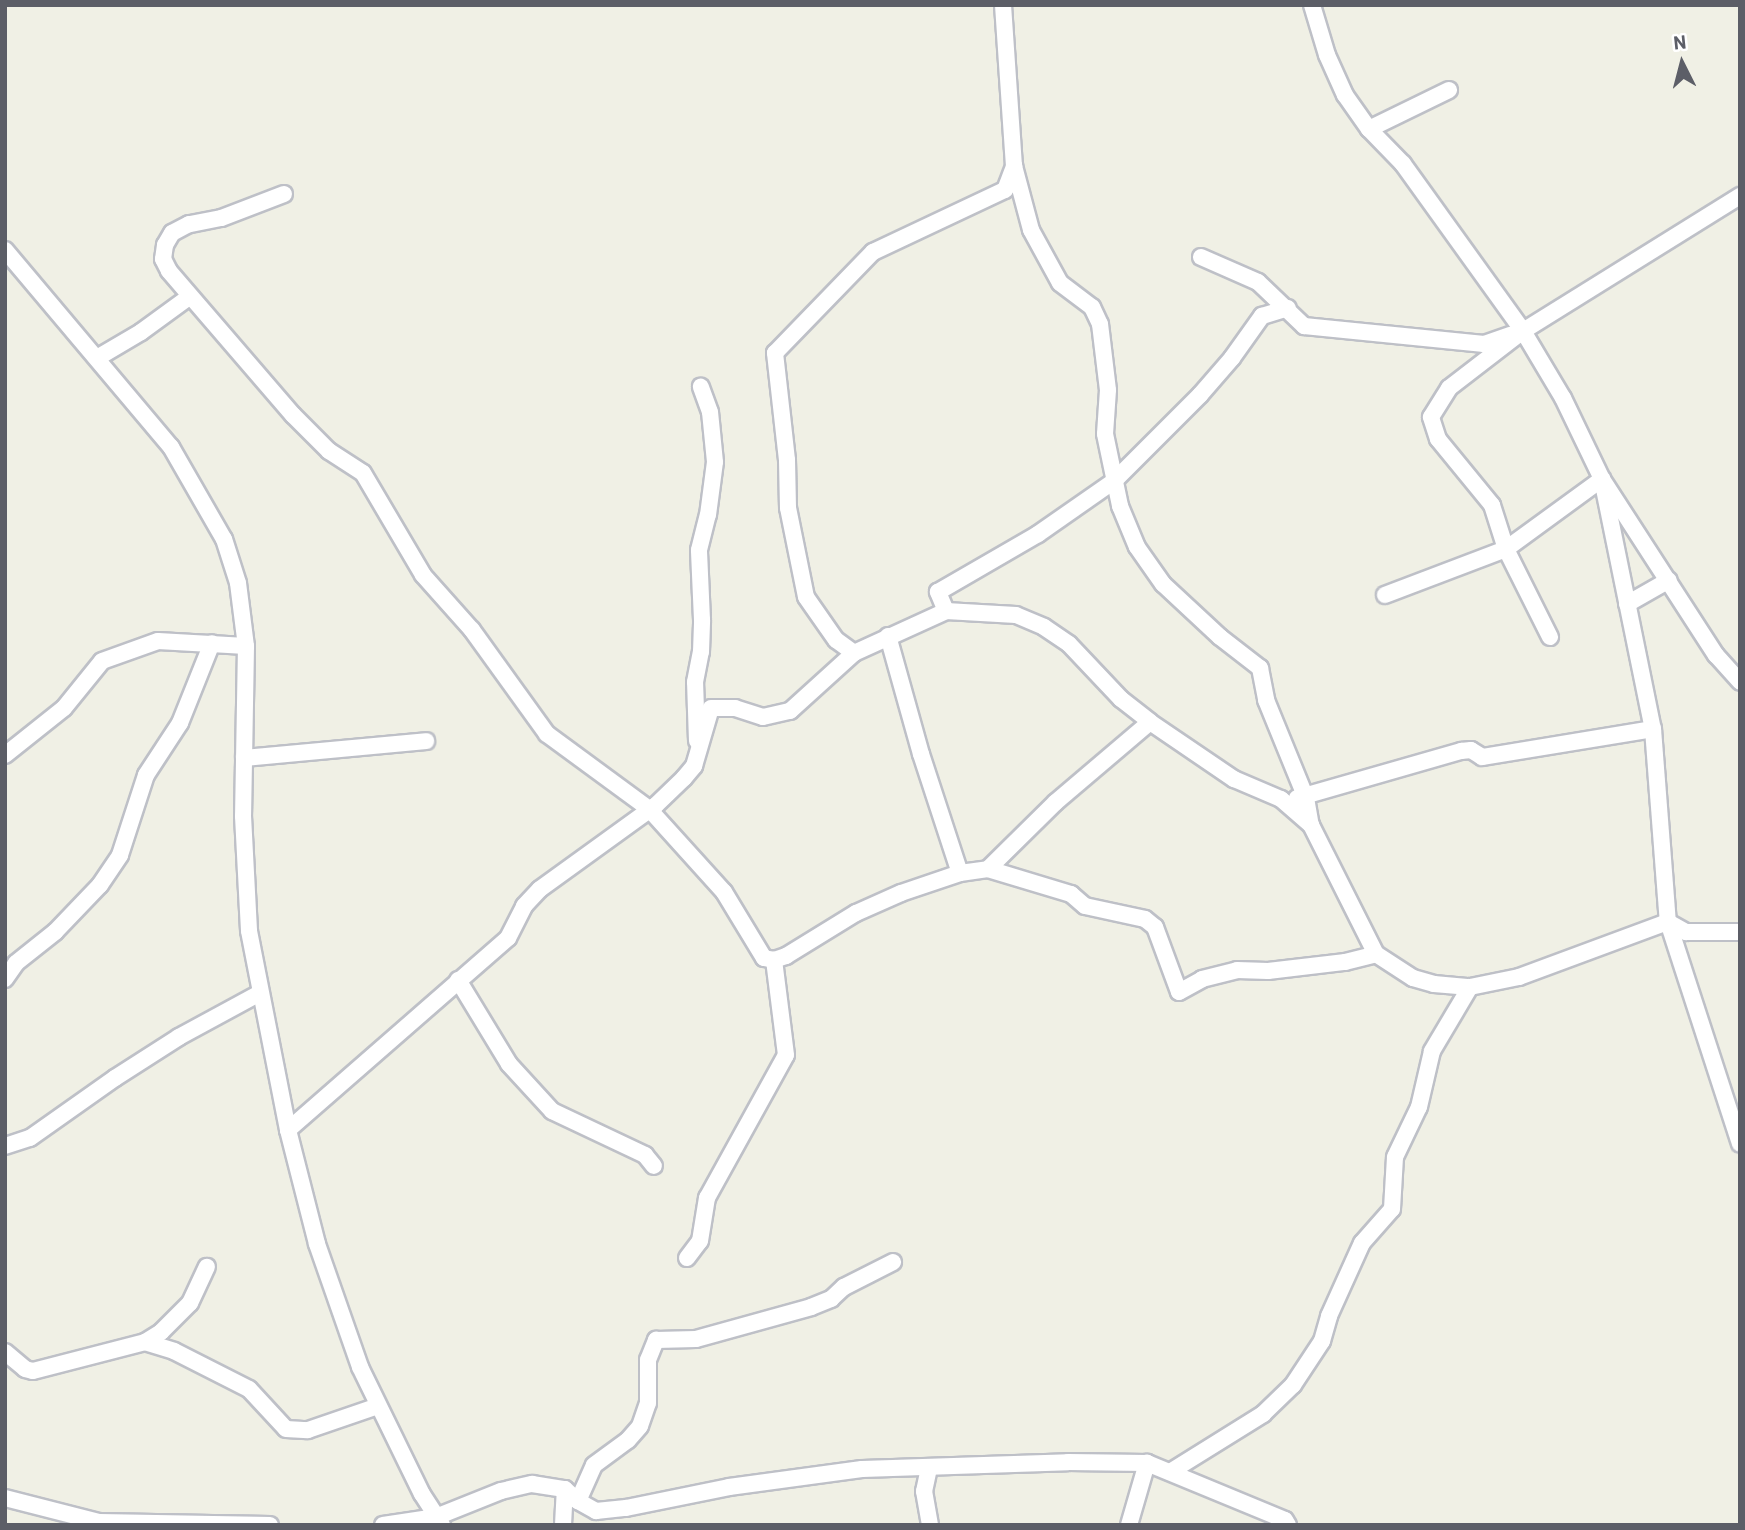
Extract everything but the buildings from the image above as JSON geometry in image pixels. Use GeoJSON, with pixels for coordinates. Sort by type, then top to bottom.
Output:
{"type":"FeatureCollection","features":[{"type":"Feature","properties":{"kind":"street"},"geometry":{"type":"LineString","coordinates":[[1003,5],[1014,166],[1031,230],[1060,283],[1092,307],[1100,324],[1108,390],[1105,434],[1120,506],[1137,547],[1163,584],[1220,637],[1260,668],[1266,700],[1306,797],[1311,825],[1376,954],[1413,978],[1434,984],[1470,987],[1519,977],[1668,922],[1686,932],[1740,932]]}},
{"type":"Feature","properties":{"kind":"street"},"geometry":{"type":"LineString","coordinates":[[1312,5],[1327,55],[1345,95],[1369,129],[1403,164],[1522,331],[1563,398],[1602,480],[1716,655],[1740,682]]}},
{"type":"Feature","properties":{"kind":"street"},"geometry":{"type":"LineString","coordinates":[[1369,129],[1449,90]]}},
{"type":"Feature","properties":{"kind":"street"},"geometry":{"type":"LineString","coordinates":[[854,653],[836,640],[806,597],[788,508],[787,460],[775,353],[873,252],[1005,190],[1014,166]]}},
{"type":"Feature","properties":{"kind":"street"},"geometry":{"type":"LineString","coordinates":[[284,194],[221,218],[189,224],[172,233],[165,245],[163,259],[189,297],[293,415],[329,451],[363,473],[423,575],[472,630],[547,734],[649,809],[724,892],[764,958],[774,960],[856,913],[901,893],[960,873],[988,869],[1071,894],[1085,906],[1145,919],[1155,927],[1179,992],[1202,979],[1237,970],[1268,971],[1345,962],[1376,954]]}},
{"type":"Feature","properties":{"kind":"street"},"geometry":{"type":"LineString","coordinates":[[1550,637],[1506,550],[1492,505],[1438,439],[1431,417],[1449,388],[1522,331],[1740,196]]}},
{"type":"Feature","properties":{"kind":"street"},"geometry":{"type":"LineString","coordinates":[[5,250],[171,447],[224,539],[238,583],[246,646],[244,758],[249,931],[288,1130],[317,1244],[360,1367],[422,1494],[439,1521]]}},
{"type":"Feature","properties":{"kind":"street"},"geometry":{"type":"LineString","coordinates":[[1201,257],[1258,282],[1304,326],[1484,344],[1522,331]]}},
{"type":"Feature","properties":{"kind":"street"},"geometry":{"type":"LineString","coordinates":[[97,358],[141,332],[189,297]]}},
{"type":"Feature","properties":{"kind":"street"},"geometry":{"type":"LineString","coordinates":[[946,611],[938,592],[1038,534],[1114,481],[1200,395],[1233,358],[1262,316],[1288,308]]}},
{"type":"Feature","properties":{"kind":"street"},"geometry":{"type":"LineString","coordinates":[[288,1130],[508,938],[524,906],[540,888],[649,809],[694,766],[697,747],[695,682],[701,652],[702,620],[699,550],[708,514],[715,463],[710,412],[701,387]]}},
{"type":"Feature","properties":{"kind":"street"},"geometry":{"type":"LineString","coordinates":[[1385,595],[1506,550],[1602,480]]}},
{"type":"Feature","properties":{"kind":"street"},"geometry":{"type":"LineString","coordinates":[[1602,480],[1653,729],[1668,922],[1740,1144]]}},
{"type":"Feature","properties":{"kind":"street"},"geometry":{"type":"LineString","coordinates":[[1627,604],[1669,580]]}},
{"type":"Feature","properties":{"kind":"street"},"geometry":{"type":"LineString","coordinates":[[697,747],[711,708],[735,708],[763,717],[790,711],[854,653],[946,611],[1016,615],[1044,627],[1069,644],[1121,699],[1150,722],[1234,779],[1281,799],[1311,825]]}},
{"type":"Feature","properties":{"kind":"street"},"geometry":{"type":"LineString","coordinates":[[888,636],[920,754],[960,873]]}},
{"type":"Feature","properties":{"kind":"street"},"geometry":{"type":"LineString","coordinates":[[5,755],[64,708],[102,661],[158,641],[246,646]]}},
{"type":"Feature","properties":{"kind":"street"},"geometry":{"type":"LineString","coordinates":[[5,979],[23,955],[55,932],[100,885],[120,855],[146,775],[180,723],[212,643]]}},
{"type":"Feature","properties":{"kind":"street"},"geometry":{"type":"LineString","coordinates":[[988,869],[1056,802],[1150,722]]}},
{"type":"Feature","properties":{"kind":"street"},"geometry":{"type":"LineString","coordinates":[[1281,799],[1306,797],[1461,751],[1471,750],[1482,757],[1653,729]]}},
{"type":"Feature","properties":{"kind":"street"},"geometry":{"type":"LineString","coordinates":[[244,758],[426,741]]}},
{"type":"Feature","properties":{"kind":"street"},"geometry":{"type":"LineString","coordinates":[[687,1258],[699,1241],[707,1199],[786,1055],[774,960]]}},
{"type":"Feature","properties":{"kind":"street"},"geometry":{"type":"LineString","coordinates":[[458,980],[509,1064],[538,1099],[552,1111],[645,1155],[654,1166]]}},
{"type":"Feature","properties":{"kind":"street"},"geometry":{"type":"LineString","coordinates":[[1170,1472],[1263,1414],[1293,1385],[1322,1341],[1329,1316],[1362,1243],[1392,1209],[1395,1157],[1419,1107],[1432,1051],[1470,987]]}},
{"type":"Feature","properties":{"kind":"street"},"geometry":{"type":"LineString","coordinates":[[5,1146],[30,1138],[136,1064],[260,993]]}},
{"type":"Feature","properties":{"kind":"street"},"geometry":{"type":"LineString","coordinates":[[578,1501],[594,1465],[628,1440],[640,1426],[648,1403],[648,1360],[656,1340],[696,1339],[811,1307],[831,1299],[844,1287],[893,1262]]}},
{"type":"Feature","properties":{"kind":"street"},"geometry":{"type":"LineString","coordinates":[[5,1352],[25,1369],[33,1371],[145,1342],[161,1332],[190,1303],[206,1267]]}},
{"type":"Feature","properties":{"kind":"street"},"geometry":{"type":"LineString","coordinates":[[145,1342],[174,1351],[249,1389],[286,1429],[308,1430],[378,1406]]}},
{"type":"Feature","properties":{"kind":"street"},"geometry":{"type":"LineString","coordinates":[[383,1525],[439,1521],[501,1491],[532,1484],[565,1489],[578,1501],[596,1511],[626,1508],[729,1487],[862,1469],[1068,1462],[1147,1464],[1285,1520],[1287,1525]]}},
{"type":"Feature","properties":{"kind":"street"},"geometry":{"type":"LineString","coordinates":[[1129,1525],[1147,1464]]}},
{"type":"Feature","properties":{"kind":"street"},"geometry":{"type":"LineString","coordinates":[[929,1468],[925,1491],[930,1525]]}},
{"type":"Feature","properties":{"kind":"street"},"geometry":{"type":"LineString","coordinates":[[562,1525],[565,1489]]}},
{"type":"Feature","properties":{"kind":"street"},"geometry":{"type":"LineString","coordinates":[[5,1498],[99,1522],[270,1525]]}}]}
